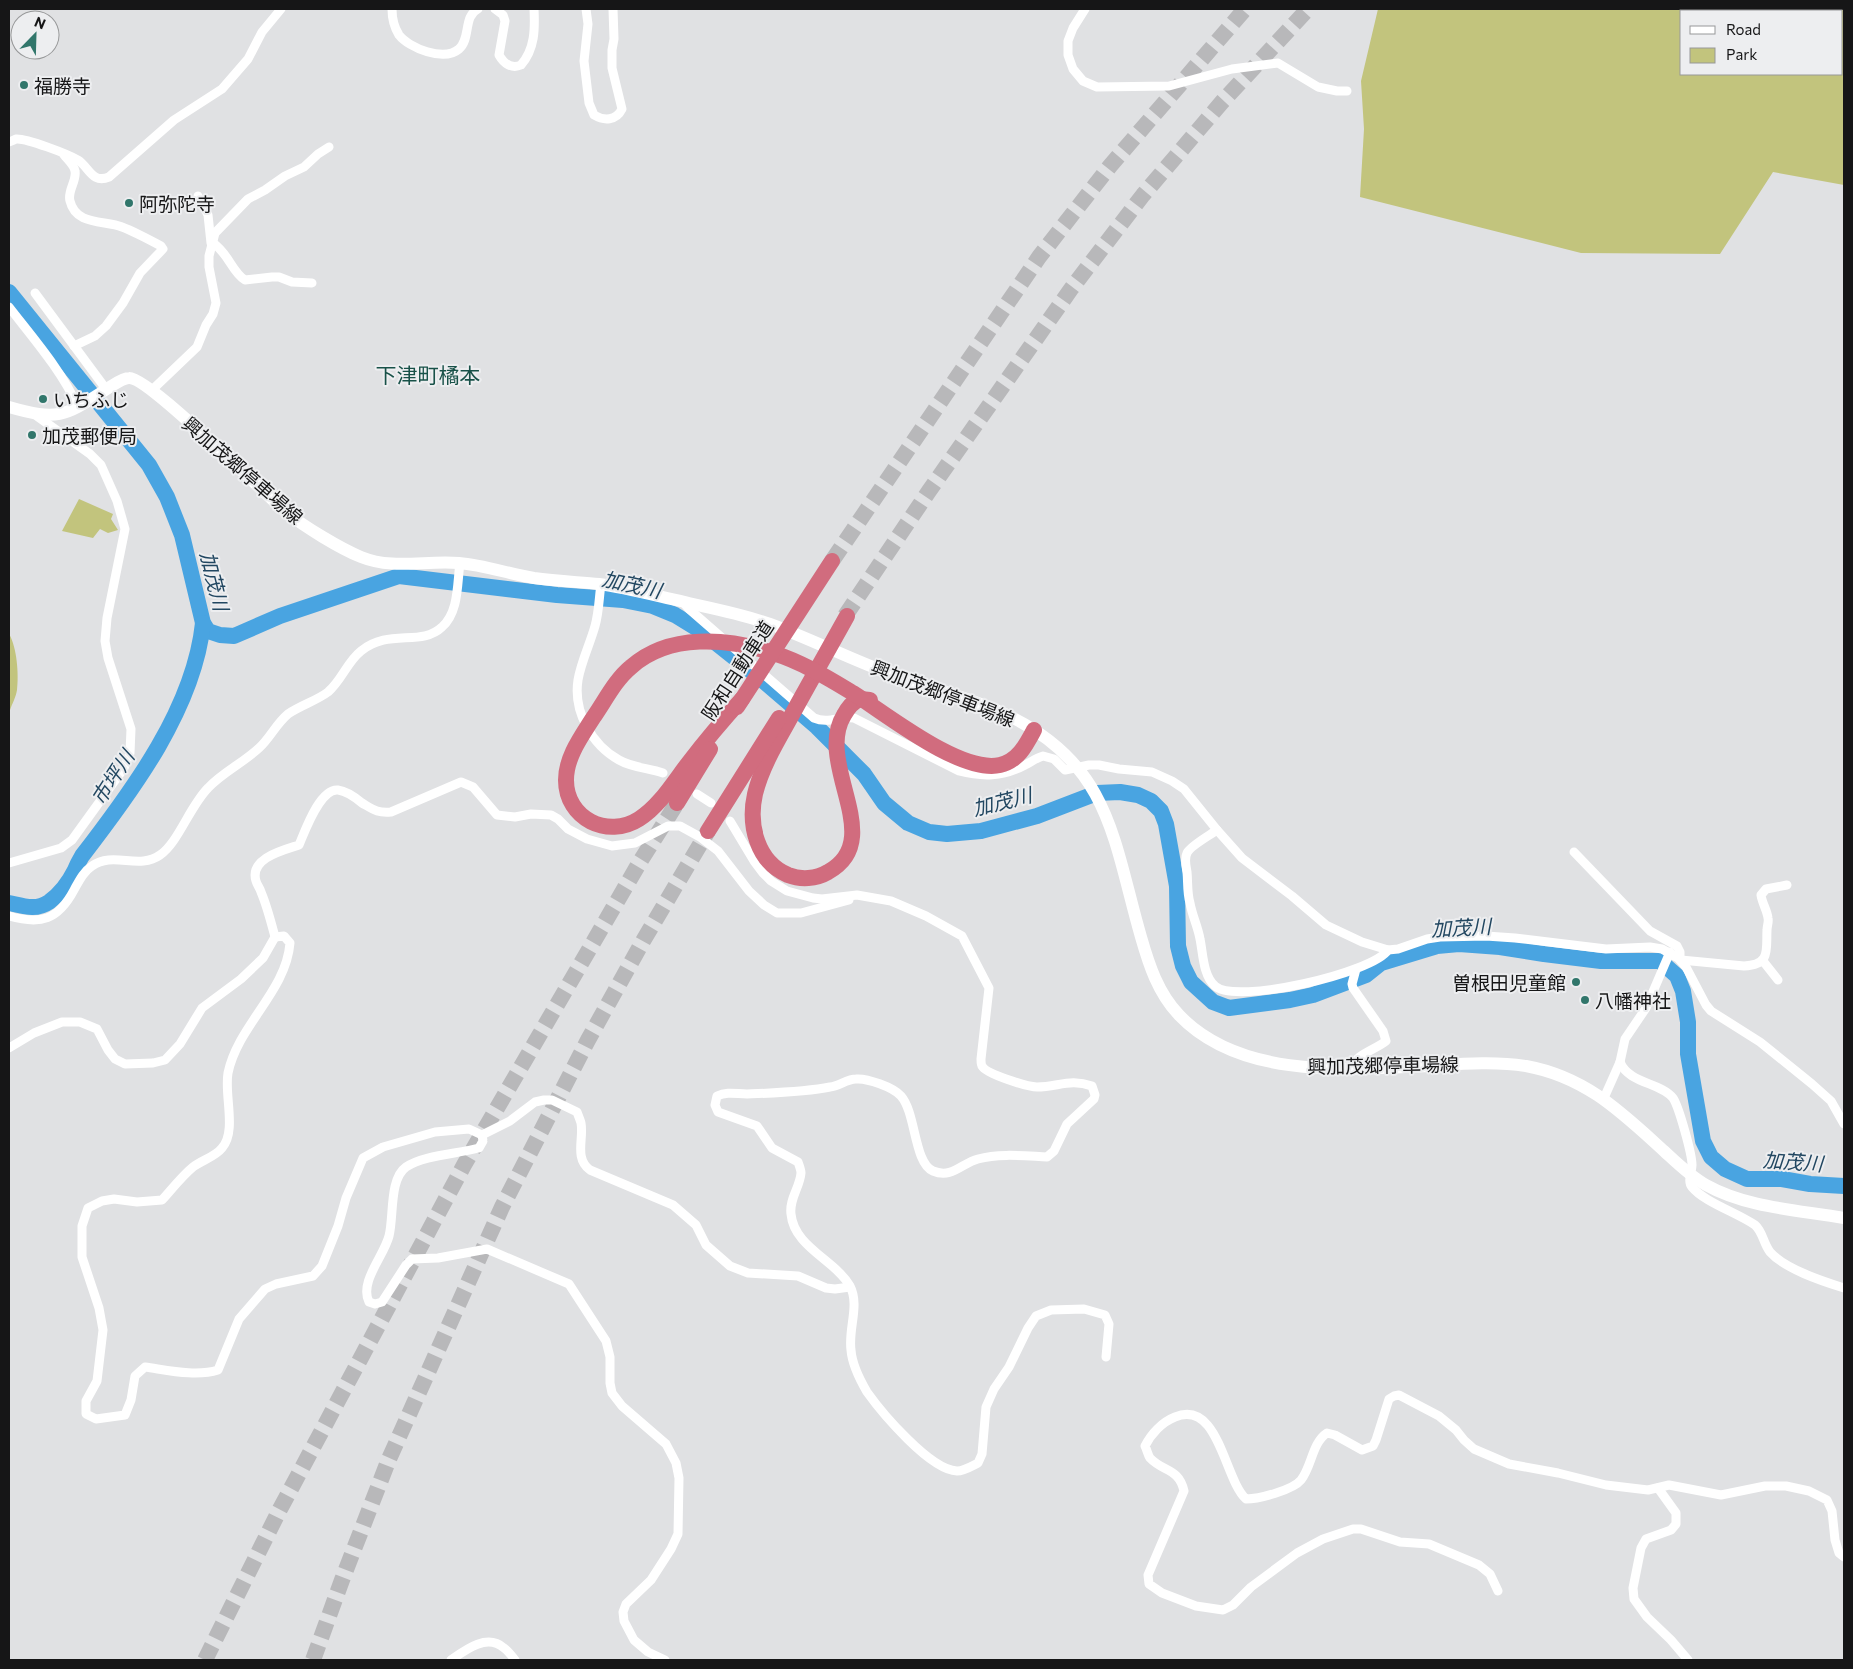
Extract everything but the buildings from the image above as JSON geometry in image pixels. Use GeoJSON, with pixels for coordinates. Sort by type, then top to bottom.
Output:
{"type":"FeatureCollection","features":[{"type":"Feature","properties":{"kind":"highway","name":"阪和自動車道"},"geometry":{"type":"LineString","coordinates":[[677,802],[714,736],[742,699],[832,561]]}},
{"type":"Feature","properties":{"kind":"highway"},"geometry":{"type":"LineString","coordinates":[[708,831],[757,766],[846,616]]}},
{"type":"Feature","properties":{"kind":"highway"},"geometry":{"type":"LineString","coordinates":[[714,736],[651,810],[637,820],[622,826],[600,826],[582,816],[569,796],[566,779],[567,770],[576,746],[604,701],[626,672],[646,655],[673,645],[721,642],[759,649],[784,657],[815,671],[938,747],[979,765],[1000,765],[1012,760],[1022,752],[1034,730]]}},
{"type":"Feature","properties":{"kind":"highway"},"geometry":{"type":"LineString","coordinates":[[757,766],[754,805],[755,836],[758,845],[769,862],[775,868],[790,876],[807,878],[824,874],[833,869],[845,856],[852,838],[853,829],[837,763],[836,744],[840,723],[848,708],[854,702],[861,699]]}},
{"type":"Feature","properties":{"kind":"main road","name":"興加茂郷停車場線"},"geometry":{"type":"LineString","coordinates":[[9,407],[34,414],[57,415],[79,407],[125,378],[130,378],[142,382],[152,390],[288,514],[355,555],[377,562],[396,564],[460,563],[533,578],[633,590],[734,613],[771,624],[893,675],[989,707],[1034,730],[1052,743],[1078,766],[1087,779],[1102,805],[1116,842],[1136,923],[1150,969],[1160,990],[1180,1016],[1209,1039],[1243,1054],[1303,1067],[1351,1069],[1460,1064],[1514,1065],[1538,1069],[1565,1077],[1604,1098],[1627,1116],[1691,1175],[1714,1189],[1738,1198],[1770,1206],[1844,1218]]}},
{"type":"Feature","properties":{"kind":"street"},"geometry":{"type":"LineString","coordinates":[[9,142],[15,139],[20,140],[62,153],[80,161],[94,176],[104,179],[113,175],[174,120],[222,89],[248,59],[262,32],[281,9]]}},
{"type":"Feature","properties":{"kind":"street"},"geometry":{"type":"LineString","coordinates":[[392,9],[397,30],[405,42],[442,55],[456,51],[461,47],[471,14],[478,9]]}},
{"type":"Feature","properties":{"kind":"street"},"geometry":{"type":"LineString","coordinates":[[495,9],[503,15],[505,21],[499,55],[505,63],[513,67],[521,65],[530,51],[535,27],[534,9]]}},
{"type":"Feature","properties":{"kind":"street"},"geometry":{"type":"LineString","coordinates":[[586,9],[588,24],[584,61],[589,104],[594,115],[606,119],[616,116],[622,109],[612,68],[613,9]]}},
{"type":"Feature","properties":{"kind":"street"},"geometry":{"type":"LineString","coordinates":[[1085,9],[1073,28],[1068,42],[1068,55],[1073,69],[1083,81],[1097,87],[1169,86],[1232,69],[1278,63],[1318,87],[1348,91]]}},
{"type":"Feature","properties":{"kind":"street"},"geometry":{"type":"LineString","coordinates":[[152,390],[197,347],[213,314],[216,303],[209,267],[215,233],[248,198],[304,166],[329,147]]}},
{"type":"Feature","properties":{"kind":"street"},"geometry":{"type":"LineString","coordinates":[[62,153],[72,165],[75,173],[69,197],[76,212],[94,222],[122,226],[161,246],[163,249],[140,273],[120,309],[106,326],[95,336],[74,346]]}},
{"type":"Feature","properties":{"kind":"street"},"geometry":{"type":"LineString","coordinates":[[198,196],[208,215],[212,246]]}},
{"type":"Feature","properties":{"kind":"street"},"geometry":{"type":"LineString","coordinates":[[212,246],[225,253],[245,280],[272,277],[292,282],[312,283]]}},
{"type":"Feature","properties":{"kind":"street"},"geometry":{"type":"LineString","coordinates":[[35,293],[104,390]]}},
{"type":"Feature","properties":{"kind":"street"},"geometry":{"type":"LineString","coordinates":[[9,307],[56,369],[79,407]]}},
{"type":"Feature","properties":{"kind":"street"},"geometry":{"type":"LineString","coordinates":[[9,863],[61,848],[72,840],[126,764],[132,741],[129,720],[106,649],[107,618],[125,529],[122,514],[101,465],[90,454],[34,414]]}},
{"type":"Feature","properties":{"kind":"street"},"geometry":{"type":"LineString","coordinates":[[9,916],[28,920],[47,919],[61,910],[82,876],[96,863],[113,859],[144,862],[163,853],[207,789],[219,777],[260,746],[287,716],[332,688],[352,660],[361,651],[380,640],[422,637],[433,634],[443,627],[454,608],[460,563]]}},
{"type":"Feature","properties":{"kind":"street"},"geometry":{"type":"LineString","coordinates":[[601,587],[598,612],[578,680],[578,700],[584,720],[595,739],[614,757],[629,764],[663,774]]}},
{"type":"Feature","properties":{"kind":"street"},"geometry":{"type":"LineString","coordinates":[[682,602],[814,718],[829,721],[846,717],[854,718],[950,768],[977,776],[991,776],[1006,773],[1043,756],[1054,759],[1065,770],[1078,766],[1099,764],[1119,769],[1152,772],[1166,777],[1184,789],[1216,830],[1242,858],[1286,891],[1326,925],[1362,942],[1388,950],[1398,949],[1426,939],[1486,936],[1616,950],[1650,947],[1680,960],[1744,966],[1753,965],[1762,960],[1767,952],[1769,919],[1761,895],[1766,889],[1787,885]]}},
{"type":"Feature","properties":{"kind":"street"},"geometry":{"type":"LineString","coordinates":[[9,1048],[34,1033],[62,1022],[80,1022],[97,1029],[115,1059],[125,1064],[153,1063],[165,1060],[180,1044],[202,1008],[240,979],[263,958],[275,937],[261,890],[256,881],[256,872],[262,861],[274,854],[299,845],[322,797],[329,791],[338,790],[352,796],[378,813],[391,812],[461,782],[473,787],[497,815],[515,817],[531,814],[551,815],[578,835],[592,842],[607,846],[635,843],[668,826],[680,826],[700,837],[718,851],[754,897],[781,914],[815,910],[864,895]]}},
{"type":"Feature","properties":{"kind":"street"},"geometry":{"type":"LineString","coordinates":[[696,794],[711,804]]}},
{"type":"Feature","properties":{"kind":"street"},"geometry":{"type":"LineString","coordinates":[[730,821],[754,861],[770,881],[778,886],[795,894],[813,898],[864,895],[891,901],[917,912],[962,936],[989,988],[980,1058],[982,1066],[987,1072],[1028,1086],[1037,1087],[1080,1082],[1092,1086],[1095,1095],[1094,1099],[1066,1124],[1054,1151],[1047,1157],[1016,1155],[981,1158],[970,1162],[956,1171],[942,1174],[931,1170],[923,1160],[907,1103],[900,1094],[876,1082],[855,1079],[832,1087],[745,1094],[725,1092],[717,1096],[715,1105],[718,1112],[757,1126],[772,1148],[798,1162],[801,1173],[793,1197],[791,1214],[802,1239],[838,1272],[850,1287],[855,1302],[850,1328],[850,1351],[866,1391],[895,1427],[917,1448],[936,1463],[956,1471],[964,1470],[978,1463],[982,1454],[986,1407],[994,1389],[1009,1367],[1036,1316],[1051,1310],[1084,1309],[1106,1315],[1109,1324],[1106,1357]]}},
{"type":"Feature","properties":{"kind":"street"},"geometry":{"type":"LineString","coordinates":[[1216,830],[1189,850],[1186,860],[1189,901],[1199,934],[1206,968],[1215,987],[1244,992],[1274,989],[1331,977],[1356,969],[1384,956],[1388,950]]}},
{"type":"Feature","properties":{"kind":"street"},"geometry":{"type":"LineString","coordinates":[[1574,852],[1650,931],[1678,946],[1680,960],[1690,973],[1711,1011],[1760,1042],[1820,1090],[1831,1101],[1844,1124]]}},
{"type":"Feature","properties":{"kind":"street"},"geometry":{"type":"LineString","coordinates":[[275,937],[284,936],[290,943],[289,956],[279,980],[240,1041],[228,1074],[229,1127],[227,1139],[222,1148],[207,1160],[195,1165],[162,1200],[137,1202],[114,1199],[102,1201],[88,1208],[82,1226],[82,1257],[99,1308],[102,1330],[97,1381],[86,1401],[86,1414],[96,1418],[125,1415],[131,1400],[135,1376],[145,1367],[198,1372],[218,1370],[239,1319],[265,1289],[276,1284],[313,1276],[322,1266],[338,1226],[346,1198],[363,1158],[383,1148],[436,1132],[469,1129],[482,1135]]}},
{"type":"Feature","properties":{"kind":"street"},"geometry":{"type":"LineString","coordinates":[[1604,1098],[1620,1062],[1625,1039],[1646,1008],[1669,954]]}},
{"type":"Feature","properties":{"kind":"street"},"geometry":{"type":"LineString","coordinates":[[1762,960],[1778,980]]}},
{"type":"Feature","properties":{"kind":"street"},"geometry":{"type":"LineString","coordinates":[[1351,1069],[1352,1064],[1358,1058],[1386,1041],[1382,1031],[1353,988],[1352,984],[1356,969]]}},
{"type":"Feature","properties":{"kind":"street"},"geometry":{"type":"LineString","coordinates":[[1620,1062],[1627,1073],[1666,1092],[1675,1101],[1692,1156],[1690,1183],[1696,1191],[1758,1227],[1767,1247],[1780,1261],[1844,1288]]}},
{"type":"Feature","properties":{"kind":"street"},"geometry":{"type":"LineString","coordinates":[[482,1135],[510,1121],[535,1102],[552,1100],[577,1112],[581,1124],[580,1154],[584,1166],[673,1205],[696,1225],[706,1245],[730,1266],[748,1273],[798,1276],[826,1288],[850,1287]]}},
{"type":"Feature","properties":{"kind":"street"},"geometry":{"type":"LineString","coordinates":[[482,1135],[483,1141],[479,1148],[423,1158],[404,1168],[394,1190],[390,1236],[366,1286],[366,1296],[369,1302],[376,1304],[382,1302],[412,1259],[438,1258],[487,1249],[569,1284],[606,1341],[610,1357],[612,1394],[622,1406],[666,1444],[676,1463],[680,1478],[678,1534],[671,1549],[651,1580],[626,1604],[623,1612],[624,1622],[634,1640],[648,1652],[665,1660]]}},
{"type":"Feature","properties":{"kind":"street"},"geometry":{"type":"LineString","coordinates":[[1498,1591],[1490,1574],[1479,1565],[1429,1544],[1400,1542],[1361,1529],[1354,1529],[1324,1539],[1297,1553],[1251,1587],[1233,1605],[1223,1610],[1196,1606],[1162,1593],[1149,1584],[1148,1575],[1184,1491],[1182,1482],[1173,1472],[1149,1457],[1145,1446],[1149,1438],[1161,1425],[1174,1417],[1184,1414],[1199,1418],[1206,1422],[1219,1444],[1233,1481],[1241,1494],[1246,1499],[1254,1499],[1294,1486],[1300,1482],[1318,1444],[1327,1433],[1335,1435],[1362,1450],[1373,1446],[1388,1399],[1399,1395],[1439,1416],[1474,1449],[1509,1464],[1558,1473],[1606,1485],[1648,1490],[1669,1485],[1721,1495],[1765,1486],[1786,1486],[1809,1491],[1827,1500],[1832,1511],[1835,1540],[1839,1553],[1844,1557]]}},
{"type":"Feature","properties":{"kind":"street"},"geometry":{"type":"LineString","coordinates":[[1658,1488],[1676,1513],[1676,1524],[1671,1530],[1646,1539],[1641,1548],[1634,1599],[1647,1617],[1672,1640],[1688,1660]]}},
{"type":"Feature","properties":{"kind":"street"},"geometry":{"type":"LineString","coordinates":[[451,1660],[478,1644],[491,1642],[504,1647],[515,1660]]}},
{"type":"Feature","properties":{"kind":"green space"},"geometry":{"type":"Polygon","coordinates":[[[1378,9],[1844,9],[1844,185],[1773,172],[1720,254],[1581,253],[1360,197],[1364,129],[1361,81],[1378,9]]]}},
{"type":"Feature","properties":{"kind":"green space"},"geometry":{"type":"Polygon","coordinates":[[[79,499],[113,514],[111,519],[118,530],[108,533],[100,529],[93,538],[62,531],[79,499]]]}},
{"type":"Feature","properties":{"kind":"green space"},"geometry":{"type":"Polygon","coordinates":[[[9,634],[16,653],[18,677],[16,693],[10,710],[9,709],[9,634]]]}},
{"type":"Feature","properties":{"kind":"waterway","name":"加茂川"},"geometry":{"type":"LineString","coordinates":[[9,292],[149,465],[167,497],[182,535],[203,623],[208,631],[220,635],[234,636],[280,616],[399,576],[557,595],[623,600],[653,606],[675,615],[701,631],[760,678],[817,727],[864,774],[884,803],[908,823],[929,832],[947,834],[981,831],[1037,816],[1097,793],[1120,792],[1138,795],[1151,801],[1161,811],[1166,824],[1177,886],[1178,946],[1183,966],[1191,982],[1213,1002],[1229,1008],[1313,995],[1366,975],[1381,963],[1437,946],[1459,944],[1500,947],[1601,961],[1660,961],[1677,976],[1683,991],[1688,1022],[1688,1054],[1703,1141],[1711,1157],[1725,1169],[1747,1179],[1782,1179],[1810,1184],[1844,1186]]}},
{"type":"Feature","properties":{"kind":"waterway","name":"市坪川"},"geometry":{"type":"LineString","coordinates":[[9,903],[29,907],[44,905],[57,895],[67,883],[82,856],[140,776],[174,717],[197,655],[203,623]]}},
{"type":"Feature","properties":{"kind":"tunnel"},"geometry":{"type":"LineString","coordinates":[[832,561],[1039,257],[1110,166],[1245,9]]}},
{"type":"Feature","properties":{"kind":"tunnel"},"geometry":{"type":"LineString","coordinates":[[845,616],[929,491],[1071,289],[1143,195],[1222,102],[1308,9]]}},
{"type":"Feature","properties":{"kind":"tunnel"},"geometry":{"type":"LineString","coordinates":[[205,1660],[279,1511],[464,1165],[641,860],[677,803]]}},
{"type":"Feature","properties":{"kind":"tunnel"},"geometry":{"type":"LineString","coordinates":[[313,1660],[389,1459],[502,1207],[588,1040],[643,941],[708,831]]}},
{"type":"Feature","properties":{"kind":"place","name":"福勝寺"},"geometry":{"type":"Point","coordinates":[24,85]}},
{"type":"Feature","properties":{"kind":"place","name":"阿弥陀寺"},"geometry":{"type":"Point","coordinates":[129,203]}},
{"type":"Feature","properties":{"kind":"place","name":"いちふじ"},"geometry":{"type":"Point","coordinates":[43,399]}},
{"type":"Feature","properties":{"kind":"place","name":"加茂郵便局"},"geometry":{"type":"Point","coordinates":[32,435]}},
{"type":"Feature","properties":{"kind":"place","name":"曽根田児童館"},"geometry":{"type":"Point","coordinates":[1576,982]}},
{"type":"Feature","properties":{"kind":"place","name":"八幡神社"},"geometry":{"type":"Point","coordinates":[1585,1000]}},
{"type":"Feature","properties":{"kind":"district","name":"下津町橘本"},"geometry":{"type":"Point","coordinates":[428,374]}}]}
